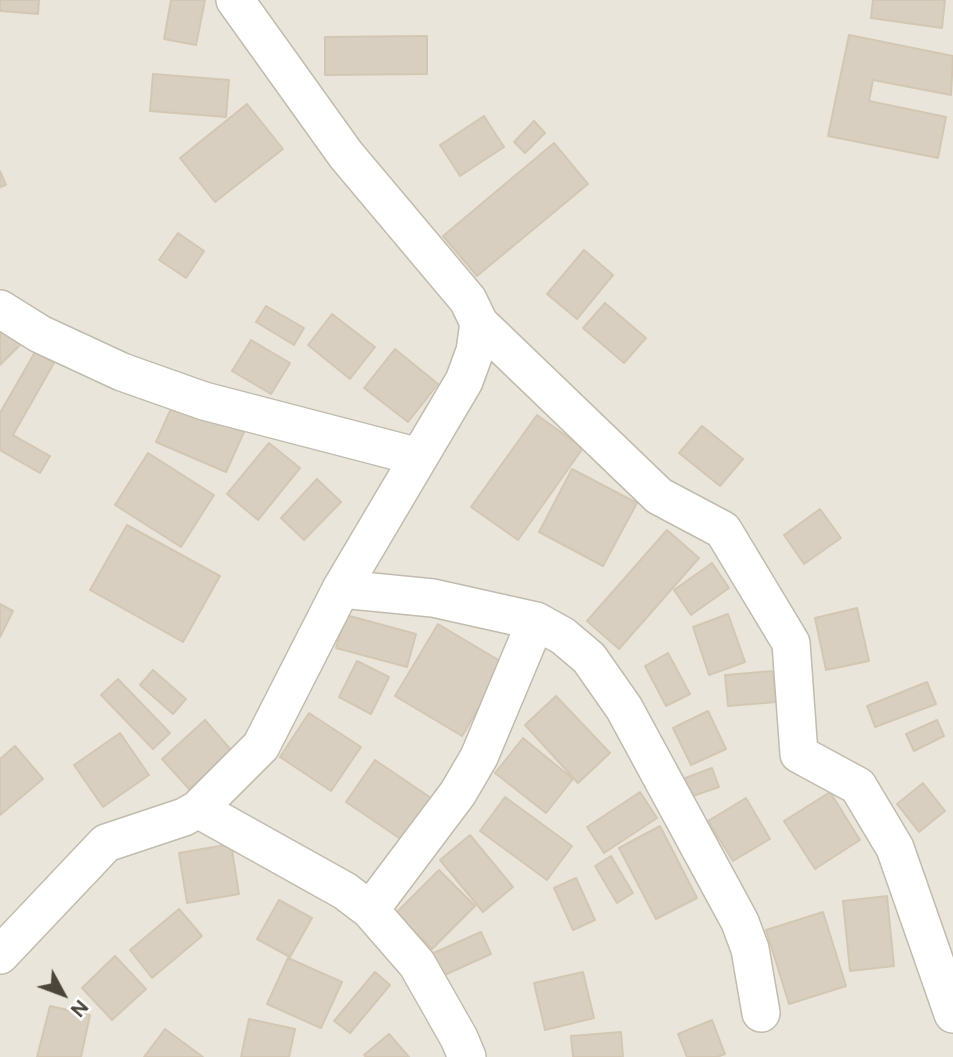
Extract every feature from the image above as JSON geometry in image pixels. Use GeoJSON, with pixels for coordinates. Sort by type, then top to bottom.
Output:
{"type":"FeatureCollection","features":[{"type":"Feature","properties":{"kind":"street"},"geometry":{"type":"LineString","coordinates":[[235,0],[346,155],[468,300],[479,323],[659,496],[723,530],[791,643],[799,754],[858,786],[895,848],[953,1014]]}},
{"type":"Feature","properties":{"kind":"street"},"geometry":{"type":"LineString","coordinates":[[0,309],[40,334],[122,372],[204,401],[419,457]]}},
{"type":"Feature","properties":{"kind":"street"},"geometry":{"type":"LineString","coordinates":[[0,955],[106,843],[184,817],[198,809],[261,746],[341,589],[464,381],[475,351],[479,323]]}},
{"type":"Feature","properties":{"kind":"street"},"geometry":{"type":"LineString","coordinates":[[341,589],[433,598],[536,621],[563,636],[589,659],[624,708],[740,922],[750,949],[761,1013]]}},
{"type":"Feature","properties":{"kind":"street"},"geometry":{"type":"LineString","coordinates":[[370,910],[458,793],[479,757],[536,621]]}},
{"type":"Feature","properties":{"kind":"street"},"geometry":{"type":"LineString","coordinates":[[198,809],[345,891],[370,910],[417,964],[467,1057]]}},
{"type":"Feature","properties":{"kind":"shaded area"},"geometry":{"type":"Polygon","coordinates":[[[0,0],[953,0],[953,1057],[0,1057],[0,0]]]}},
{"type":"Feature","properties":{"kind":"building"},"geometry":{"type":"Polygon","coordinates":[[[0,0],[39,0],[38,14],[0,11],[0,0]]]}},
{"type":"Feature","properties":{"kind":"building"},"geometry":{"type":"Polygon","coordinates":[[[171,0],[205,0],[196,45],[164,39],[171,0]]]}},
{"type":"Feature","properties":{"kind":"building"},"geometry":{"type":"Polygon","coordinates":[[[873,0],[945,0],[942,28],[871,18],[873,0]]]}},
{"type":"Feature","properties":{"kind":"building"},"geometry":{"type":"Polygon","coordinates":[[[849,35],[953,56],[951,95],[873,80],[869,101],[946,117],[938,158],[828,136],[849,35]]]}},
{"type":"Feature","properties":{"kind":"building"},"geometry":{"type":"Polygon","coordinates":[[[427,36],[427,74],[325,75],[325,37],[427,36]]]}},
{"type":"Feature","properties":{"kind":"building"},"geometry":{"type":"Polygon","coordinates":[[[153,74],[229,80],[226,117],[150,111],[153,74]]]}},
{"type":"Feature","properties":{"kind":"building"},"geometry":{"type":"Polygon","coordinates":[[[247,104],[283,149],[215,202],[180,158],[247,104]]]}},
{"type":"Feature","properties":{"kind":"building"},"geometry":{"type":"Polygon","coordinates":[[[484,116],[504,147],[460,176],[440,145],[484,116]]]}},
{"type":"Feature","properties":{"kind":"building"},"geometry":{"type":"Polygon","coordinates":[[[534,121],[545,133],[525,153],[514,142],[534,121]]]}},
{"type":"Feature","properties":{"kind":"building"},"geometry":{"type":"Polygon","coordinates":[[[554,143],[588,184],[477,276],[443,236],[554,143]]]}},
{"type":"Feature","properties":{"kind":"building"},"geometry":{"type":"Polygon","coordinates":[[[0,171],[6,185],[0,187],[0,171]]]}},
{"type":"Feature","properties":{"kind":"building"},"geometry":{"type":"Polygon","coordinates":[[[178,233],[204,251],[186,278],[159,260],[178,233]]]}},
{"type":"Feature","properties":{"kind":"building"},"geometry":{"type":"Polygon","coordinates":[[[584,250],[613,275],[577,319],[547,294],[584,250]]]}},
{"type":"Feature","properties":{"kind":"building"},"geometry":{"type":"Polygon","coordinates":[[[605,303],[646,338],[624,363],[583,328],[605,303]]]}},
{"type":"Feature","properties":{"kind":"building"},"geometry":{"type":"Polygon","coordinates":[[[266,306],[304,328],[294,345],[256,322],[266,306]]]}},
{"type":"Feature","properties":{"kind":"building"},"geometry":{"type":"Polygon","coordinates":[[[332,314],[375,347],[350,379],[308,345],[332,314]]]}},
{"type":"Feature","properties":{"kind":"building"},"geometry":{"type":"Polygon","coordinates":[[[0,315],[25,340],[0,365],[0,315]]]}},
{"type":"Feature","properties":{"kind":"building"},"geometry":{"type":"Polygon","coordinates":[[[251,340],[290,363],[271,394],[232,371],[251,340]]]}},
{"type":"Feature","properties":{"kind":"building"},"geometry":{"type":"Polygon","coordinates":[[[395,349],[438,384],[408,422],[364,388],[395,349]]]}},
{"type":"Feature","properties":{"kind":"building"},"geometry":{"type":"Polygon","coordinates":[[[35,352],[54,363],[13,435],[50,456],[40,473],[0,450],[0,413],[35,352]]]}},
{"type":"Feature","properties":{"kind":"building"},"geometry":{"type":"Polygon","coordinates":[[[174,402],[244,432],[226,472],[156,442],[174,402]]]}},
{"type":"Feature","properties":{"kind":"building"},"geometry":{"type":"Polygon","coordinates":[[[537,415],[583,448],[518,540],[471,507],[537,415]]]}},
{"type":"Feature","properties":{"kind":"building"},"geometry":{"type":"Polygon","coordinates":[[[702,426],[743,459],[720,486],[679,453],[702,426]]]}},
{"type":"Feature","properties":{"kind":"building"},"geometry":{"type":"Polygon","coordinates":[[[269,443],[300,468],[258,520],[227,494],[269,443]]]}},
{"type":"Feature","properties":{"kind":"building"},"geometry":{"type":"Polygon","coordinates":[[[148,453],[214,495],[181,547],[115,505],[148,453]]]}},
{"type":"Feature","properties":{"kind":"building"},"geometry":{"type":"Polygon","coordinates":[[[572,469],[637,503],[603,566],[539,532],[572,469]]]}},
{"type":"Feature","properties":{"kind":"building"},"geometry":{"type":"Polygon","coordinates":[[[317,479],[341,502],[304,540],[281,518],[317,479]]]}},
{"type":"Feature","properties":{"kind":"building"},"geometry":{"type":"Polygon","coordinates":[[[820,509],[841,538],[804,564],[784,535],[820,509]]]}},
{"type":"Feature","properties":{"kind":"building"},"geometry":{"type":"Polygon","coordinates":[[[127,525],[220,576],[183,642],[90,590],[127,525]]]}},
{"type":"Feature","properties":{"kind":"building"},"geometry":{"type":"Polygon","coordinates":[[[667,530],[699,558],[619,649],[587,621],[667,530]]]}},
{"type":"Feature","properties":{"kind":"building"},"geometry":{"type":"Polygon","coordinates":[[[712,563],[729,588],[691,615],[674,590],[712,563]]]}},
{"type":"Feature","properties":{"kind":"building"},"geometry":{"type":"Polygon","coordinates":[[[0,604],[13,611],[0,637],[0,604]]]}},
{"type":"Feature","properties":{"kind":"building"},"geometry":{"type":"Polygon","coordinates":[[[857,608],[869,661],[826,670],[815,618],[857,608]]]}},
{"type":"Feature","properties":{"kind":"building"},"geometry":{"type":"Polygon","coordinates":[[[728,614],[745,662],[709,675],[693,627],[728,614]]]}},
{"type":"Feature","properties":{"kind":"building"},"geometry":{"type":"Polygon","coordinates":[[[346,615],[416,634],[407,667],[336,648],[346,615]]]}},
{"type":"Feature","properties":{"kind":"building"},"geometry":{"type":"Polygon","coordinates":[[[438,624],[505,664],[462,736],[395,696],[438,624]]]}},
{"type":"Feature","properties":{"kind":"building"},"geometry":{"type":"Polygon","coordinates":[[[668,653],[690,694],[666,706],[645,666],[668,653]]]}},
{"type":"Feature","properties":{"kind":"building"},"geometry":{"type":"Polygon","coordinates":[[[357,661],[389,677],[371,714],[339,697],[357,661]]]}},
{"type":"Feature","properties":{"kind":"building"},"geometry":{"type":"Polygon","coordinates":[[[153,670],[186,699],[173,714],[140,685],[153,670]]]}},
{"type":"Feature","properties":{"kind":"building"},"geometry":{"type":"Polygon","coordinates":[[[773,671],[776,702],[728,706],[725,675],[773,671]]]}},
{"type":"Feature","properties":{"kind":"building"},"geometry":{"type":"Polygon","coordinates":[[[118,679],[170,733],[153,749],[101,695],[118,679]]]}},
{"type":"Feature","properties":{"kind":"building"},"geometry":{"type":"Polygon","coordinates":[[[927,682],[936,704],[875,727],[867,706],[927,682]]]}},
{"type":"Feature","properties":{"kind":"building"},"geometry":{"type":"Polygon","coordinates":[[[556,696],[610,753],[578,783],[525,725],[556,696]]]}},
{"type":"Feature","properties":{"kind":"building"},"geometry":{"type":"Polygon","coordinates":[[[708,711],[726,749],[691,765],[673,728],[708,711]]]}},
{"type":"Feature","properties":{"kind":"building"},"geometry":{"type":"Polygon","coordinates":[[[309,713],[361,747],[331,791],[280,757],[309,713]]]}},
{"type":"Feature","properties":{"kind":"building"},"geometry":{"type":"Polygon","coordinates":[[[205,720],[232,751],[189,789],[162,759],[205,720]]]}},
{"type":"Feature","properties":{"kind":"building"},"geometry":{"type":"Polygon","coordinates":[[[937,720],[944,736],[914,751],[906,734],[937,720]]]}},
{"type":"Feature","properties":{"kind":"building"},"geometry":{"type":"Polygon","coordinates":[[[120,733],[149,775],[103,807],[74,765],[120,733]]]}},
{"type":"Feature","properties":{"kind":"building"},"geometry":{"type":"Polygon","coordinates":[[[523,738],[573,779],[546,813],[495,773],[523,738]]]}},
{"type":"Feature","properties":{"kind":"building"},"geometry":{"type":"Polygon","coordinates":[[[15,746],[43,779],[0,815],[0,759],[15,746]]]}},
{"type":"Feature","properties":{"kind":"building"},"geometry":{"type":"Polygon","coordinates":[[[375,760],[437,802],[408,844],[346,802],[375,760]]]}},
{"type":"Feature","properties":{"kind":"building"},"geometry":{"type":"Polygon","coordinates":[[[712,768],[719,787],[687,798],[680,780],[712,768]]]}},
{"type":"Feature","properties":{"kind":"building"},"geometry":{"type":"Polygon","coordinates":[[[923,783],[945,811],[919,832],[897,804],[923,783]]]}},
{"type":"Feature","properties":{"kind":"building"},"geometry":{"type":"Polygon","coordinates":[[[640,792],[657,818],[604,853],[587,827],[640,792]]]}},
{"type":"Feature","properties":{"kind":"building"},"geometry":{"type":"Polygon","coordinates":[[[830,792],[860,840],[815,869],[784,821],[830,792]]]}},
{"type":"Feature","properties":{"kind":"building"},"geometry":{"type":"Polygon","coordinates":[[[505,797],[572,846],[547,880],[480,831],[505,797]]]}},
{"type":"Feature","properties":{"kind":"building"},"geometry":{"type":"Polygon","coordinates":[[[746,798],[770,839],[733,861],[708,821],[746,798]]]}},
{"type":"Feature","properties":{"kind":"building"},"geometry":{"type":"Polygon","coordinates":[[[660,826],[697,898],[656,919],[619,848],[660,826]]]}},
{"type":"Feature","properties":{"kind":"building"},"geometry":{"type":"Polygon","coordinates":[[[470,835],[513,887],[483,912],[440,860],[470,835]]]}},
{"type":"Feature","properties":{"kind":"building"},"geometry":{"type":"Polygon","coordinates":[[[231,844],[239,894],[187,903],[179,853],[231,844]]]}},
{"type":"Feature","properties":{"kind":"building"},"geometry":{"type":"Polygon","coordinates":[[[611,856],[633,893],[617,903],[595,866],[611,856]]]}},
{"type":"Feature","properties":{"kind":"building"},"geometry":{"type":"Polygon","coordinates":[[[439,870],[475,906],[432,949],[396,913],[439,870]]]}},
{"type":"Feature","properties":{"kind":"building"},"geometry":{"type":"Polygon","coordinates":[[[576,878],[595,920],[573,930],[554,888],[576,878]]]}},
{"type":"Feature","properties":{"kind":"building"},"geometry":{"type":"Polygon","coordinates":[[[887,896],[894,966],[850,971],[843,901],[887,896]]]}},
{"type":"Feature","properties":{"kind":"building"},"geometry":{"type":"Polygon","coordinates":[[[279,900],[312,918],[290,957],[257,939],[279,900]]]}},
{"type":"Feature","properties":{"kind":"building"},"geometry":{"type":"Polygon","coordinates":[[[179,909],[202,936],[152,978],[130,950],[179,909]]]}},
{"type":"Feature","properties":{"kind":"building"},"geometry":{"type":"Polygon","coordinates":[[[823,912],[846,986],[789,1004],[766,930],[823,912]]]}},
{"type":"Feature","properties":{"kind":"building"},"geometry":{"type":"Polygon","coordinates":[[[481,932],[491,954],[438,978],[429,955],[481,932]]]}},
{"type":"Feature","properties":{"kind":"building"},"geometry":{"type":"Polygon","coordinates":[[[115,956],[146,989],[112,1020],[82,988],[115,956]]]}},
{"type":"Feature","properties":{"kind":"building"},"geometry":{"type":"Polygon","coordinates":[[[288,958],[342,982],[321,1028],[267,1004],[288,958]]]}},
{"type":"Feature","properties":{"kind":"building"},"geometry":{"type":"Polygon","coordinates":[[[375,972],[390,985],[350,1033],[334,1021],[375,972]]]}},
{"type":"Feature","properties":{"kind":"building"},"geometry":{"type":"Polygon","coordinates":[[[583,972],[594,1018],[545,1030],[534,983],[583,972]]]}},
{"type":"Feature","properties":{"kind":"building"},"geometry":{"type":"Polygon","coordinates":[[[50,1006],[90,1015],[81,1057],[37,1057],[50,1006]]]}},
{"type":"Feature","properties":{"kind":"building"},"geometry":{"type":"Polygon","coordinates":[[[249,1019],[295,1029],[289,1057],[241,1057],[249,1019]]]}},
{"type":"Feature","properties":{"kind":"building"},"geometry":{"type":"Polygon","coordinates":[[[712,1020],[725,1054],[717,1057],[687,1057],[678,1034],[712,1020]]]}},
{"type":"Feature","properties":{"kind":"building"},"geometry":{"type":"Polygon","coordinates":[[[165,1029],[203,1057],[144,1057],[165,1029]]]}},
{"type":"Feature","properties":{"kind":"building"},"geometry":{"type":"Polygon","coordinates":[[[621,1032],[623,1057],[573,1057],[571,1036],[621,1032]]]}},
{"type":"Feature","properties":{"kind":"building"},"geometry":{"type":"Polygon","coordinates":[[[389,1034],[409,1057],[364,1055],[389,1034]]]}}]}
